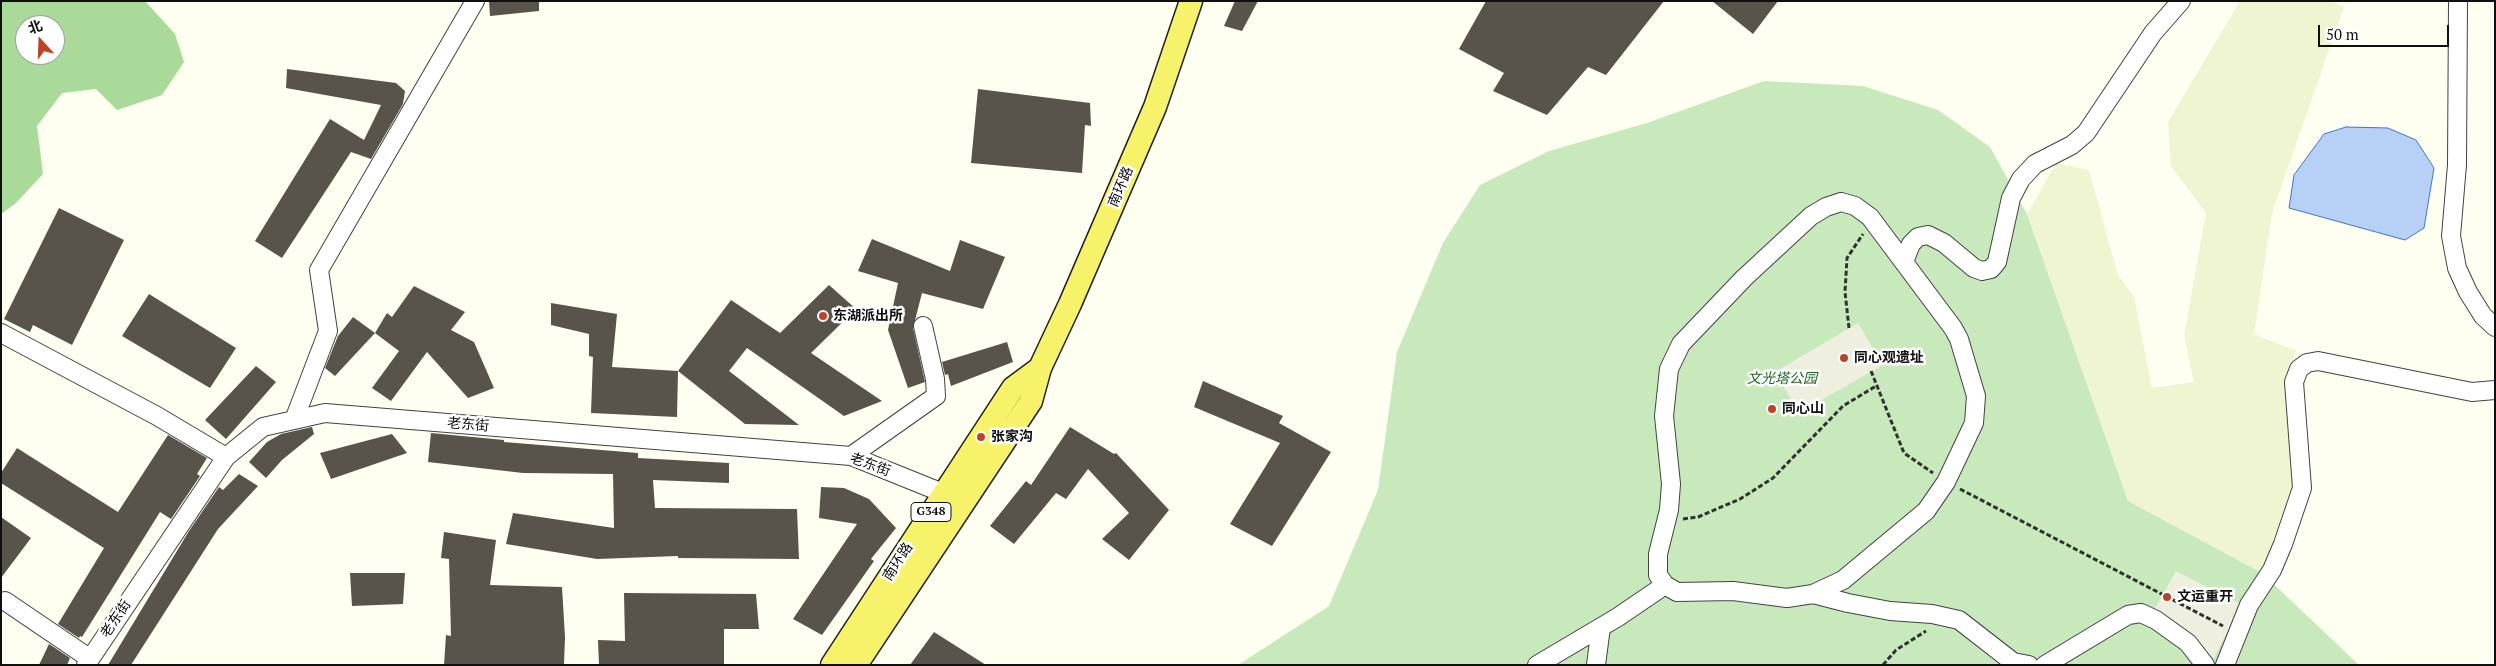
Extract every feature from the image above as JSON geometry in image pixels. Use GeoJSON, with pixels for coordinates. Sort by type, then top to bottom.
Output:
{"type":"FeatureCollection","features":[{"type":"Feature","properties":{"kind":"main road","name":"南环路"},"geometry":{"type":"LineString","coordinates":[[856,665],[952,500],[1014,388],[1040,368],[1070,304],[1155,107],[1191,1]]}},
{"type":"Feature","properties":{"kind":"main road","name":"南环路"},"geometry":{"type":"LineString","coordinates":[[832,665],[952,500]]}},
{"type":"Feature","properties":{"kind":"street"},"geometry":{"type":"LineString","coordinates":[[294,420],[328,330],[319,270],[475,1]]}},
{"type":"Feature","properties":{"kind":"street"},"geometry":{"type":"LineString","coordinates":[[1904,262],[1911,244],[1918,237],[1928,235],[1944,243],[1974,268],[1982,272],[1990,269],[1997,262],[2011,198],[2021,179],[2035,164],[2072,145],[2086,133],[2153,34],[2181,1]]}},
{"type":"Feature","properties":{"kind":"street"},"geometry":{"type":"LineString","coordinates":[[2458,1],[2457,165],[2451,236],[2457,268],[2468,292],[2483,316],[2495,326]]}},
{"type":"Feature","properties":{"kind":"street"},"geometry":{"type":"LineString","coordinates":[[1841,202],[1855,206],[1875,224],[1904,262],[1953,328],[1959,339],[1976,396],[1974,423],[1946,482],[1926,511],[1843,580],[1814,594],[1787,598],[1733,591],[1677,592],[1665,585],[1658,575],[1658,554],[1666,521],[1671,484],[1664,416],[1669,369],[1681,344],[1744,278],[1810,216],[1826,207],[1841,202]]}},
{"type":"Feature","properties":{"kind":"street"},"geometry":{"type":"LineString","coordinates":[[851,456],[936,396],[935,379],[923,326]]}},
{"type":"Feature","properties":{"kind":"street"},"geometry":{"type":"LineString","coordinates":[[1,333],[157,416],[226,457]]}},
{"type":"Feature","properties":{"kind":"street"},"geometry":{"type":"LineString","coordinates":[[2225,665],[2250,605],[2272,570],[2302,488],[2294,382],[2298,369],[2307,363],[2318,361],[2472,392],[2495,390]]}},
{"type":"Feature","properties":{"kind":"street","name":"老东街"},"geometry":{"type":"LineString","coordinates":[[88,661],[226,457],[263,427],[325,413],[851,456],[952,500]]}},
{"type":"Feature","properties":{"kind":"street"},"geometry":{"type":"LineString","coordinates":[[1537,665],[1601,627],[1665,585]]}},
{"type":"Feature","properties":{"kind":"street"},"geometry":{"type":"LineString","coordinates":[[1814,594],[1856,605],[1943,616],[1959,620],[2013,662],[2029,665]]}},
{"type":"Feature","properties":{"kind":"street"},"geometry":{"type":"LineString","coordinates":[[5,602],[88,661]]}},
{"type":"Feature","properties":{"kind":"street"},"geometry":{"type":"LineString","coordinates":[[2045,665],[2128,615],[2141,613],[2156,620],[2188,643],[2205,665]]}},
{"type":"Feature","properties":{"kind":"street"},"geometry":{"type":"LineString","coordinates":[[1596,665],[1601,627]]}},
{"type":"Feature","properties":{"kind":"path"},"geometry":{"type":"LineString","coordinates":[[1849,328],[1845,292],[1846,258],[1858,239],[1875,224]]}},
{"type":"Feature","properties":{"kind":"path"},"geometry":{"type":"LineString","coordinates":[[1871,372],[1904,454],[1946,482],[2237,633]]}},
{"type":"Feature","properties":{"kind":"path"},"geometry":{"type":"LineString","coordinates":[[1666,521],[1698,517],[1740,499],[1773,478],[1844,406],[1876,386]]}},
{"type":"Feature","properties":{"kind":"path"},"geometry":{"type":"LineString","coordinates":[[1883,665],[1896,650],[1943,616]]}},
{"type":"Feature","properties":{"kind":"green space"},"geometry":{"type":"Polygon","coordinates":[[[1,1],[145,1],[175,34],[184,62],[162,95],[117,110],[96,89],[62,93],[37,126],[43,174],[15,204],[1,214],[1,1]]]}},
{"type":"Feature","properties":{"kind":"green space"},"geometry":{"type":"Polygon","coordinates":[[[2240,1],[2331,1],[2344,7],[2272,213],[2254,334],[2296,351],[2285,383],[2293,483],[2262,573],[2128,501],[2027,214],[2056,163],[2089,170],[2118,275],[2134,297],[2152,388],[2194,382],[2184,336],[2206,213],[2171,166],[2168,122],[2240,1]]]}},
{"type":"Feature","properties":{"kind":"green space","name":"文光塔公园"},"geometry":{"type":"Polygon","coordinates":[[[1764,81],[1863,86],[1938,110],[1990,147],[2027,214],[2128,501],[2262,573],[2359,665],[1238,665],[1329,606],[1378,490],[1397,352],[1443,243],[1480,185],[1549,151],[1647,123],[1764,81]]]}},
{"type":"Feature","properties":{"kind":"shaded area"},"geometry":{"type":"Polygon","coordinates":[[[1858,323],[1883,365],[1799,413],[1775,372],[1858,323]]]}},
{"type":"Feature","properties":{"kind":"shaded area"},"geometry":{"type":"Polygon","coordinates":[[[2176,571],[2241,604],[2214,658],[2183,632],[2152,614],[2176,571]]]}},
{"type":"Feature","properties":{"kind":"water"},"geometry":{"type":"Polygon","coordinates":[[[2346,127],[2388,128],[2416,140],[2434,168],[2424,228],[2405,240],[2289,208],[2294,175],[2324,134],[2346,127]]]}},
{"type":"Feature","properties":{"kind":"building"},"geometry":{"type":"Polygon","coordinates":[[[489,1],[539,1],[539,11],[490,16],[489,1]]]}},
{"type":"Feature","properties":{"kind":"building"},"geometry":{"type":"Polygon","coordinates":[[[1235,1],[1258,1],[1242,31],[1224,26],[1235,1]]]}},
{"type":"Feature","properties":{"kind":"building"},"geometry":{"type":"Polygon","coordinates":[[[1486,1],[1664,1],[1606,75],[1588,67],[1547,115],[1493,91],[1504,73],[1459,49],[1486,1]]]}},
{"type":"Feature","properties":{"kind":"building"},"geometry":{"type":"Polygon","coordinates":[[[1712,1],[1778,1],[1753,34],[1712,1]]]}},
{"type":"Feature","properties":{"kind":"building"},"geometry":{"type":"Polygon","coordinates":[[[287,69],[396,83],[405,91],[403,104],[371,159],[351,152],[282,258],[255,241],[330,119],[364,140],[381,105],[286,88],[287,69]]]}},
{"type":"Feature","properties":{"kind":"building"},"geometry":{"type":"Polygon","coordinates":[[[978,89],[1090,103],[1091,126],[1085,125],[1082,173],[971,163],[978,89]]]}},
{"type":"Feature","properties":{"kind":"building"},"geometry":{"type":"Polygon","coordinates":[[[59,208],[124,240],[72,345],[33,325],[30,332],[4,319],[59,208]]]}},
{"type":"Feature","properties":{"kind":"building"},"geometry":{"type":"Polygon","coordinates":[[[872,239],[950,271],[960,240],[1005,257],[983,309],[922,293],[913,328],[925,382],[908,388],[888,330],[898,283],[858,271],[872,239]]]}},
{"type":"Feature","properties":{"kind":"building"},"geometry":{"type":"Polygon","coordinates":[[[829,285],[856,309],[811,353],[882,401],[844,416],[747,348],[729,371],[799,425],[745,424],[678,371],[731,300],[780,333],[829,285]]]}},
{"type":"Feature","properties":{"kind":"building"},"geometry":{"type":"Polygon","coordinates":[[[414,286],[465,312],[451,330],[474,342],[494,388],[468,398],[427,352],[391,401],[372,388],[399,351],[375,333],[387,313],[392,317],[414,286]]]}},
{"type":"Feature","properties":{"kind":"building"},"geometry":{"type":"Polygon","coordinates":[[[149,294],[236,348],[210,388],[122,336],[149,294]]]}},
{"type":"Feature","properties":{"kind":"building"},"geometry":{"type":"Polygon","coordinates":[[[551,303],[617,314],[612,367],[678,371],[677,417],[591,413],[593,357],[589,356],[589,334],[551,325],[551,303]]]}},
{"type":"Feature","properties":{"kind":"building"},"geometry":{"type":"Polygon","coordinates":[[[353,317],[375,333],[335,376],[325,368],[338,336],[353,317]]]}},
{"type":"Feature","properties":{"kind":"building"},"geometry":{"type":"Polygon","coordinates":[[[1007,342],[1013,362],[951,386],[948,374],[945,375],[942,362],[1007,342]]]}},
{"type":"Feature","properties":{"kind":"building"},"geometry":{"type":"Polygon","coordinates":[[[256,366],[276,382],[226,439],[205,420],[256,366]]]}},
{"type":"Feature","properties":{"kind":"building"},"geometry":{"type":"Polygon","coordinates":[[[1203,381],[1283,416],[1279,423],[1331,452],[1272,546],[1230,524],[1280,443],[1194,407],[1203,381]]]}},
{"type":"Feature","properties":{"kind":"building"},"geometry":{"type":"Polygon","coordinates":[[[312,427],[314,434],[282,460],[266,478],[249,462],[267,442],[281,434],[312,427]]]}},
{"type":"Feature","properties":{"kind":"building"},"geometry":{"type":"Polygon","coordinates":[[[1070,427],[1114,454],[1116,453],[1169,510],[1129,560],[1102,539],[1129,513],[1088,469],[1066,499],[1056,493],[1014,544],[990,526],[1026,481],[1031,485],[1070,427]]]}},
{"type":"Feature","properties":{"kind":"building"},"geometry":{"type":"Polygon","coordinates":[[[431,433],[504,440],[504,442],[638,453],[638,458],[729,463],[729,483],[653,480],[655,508],[797,509],[799,559],[678,558],[678,556],[597,559],[506,544],[513,513],[614,528],[613,474],[523,473],[428,462],[431,433]]]}},
{"type":"Feature","properties":{"kind":"building"},"geometry":{"type":"Polygon","coordinates":[[[392,434],[407,453],[331,479],[320,453],[392,434]]]}},
{"type":"Feature","properties":{"kind":"building"},"geometry":{"type":"Polygon","coordinates":[[[168,435],[207,458],[197,474],[200,476],[171,519],[160,512],[82,637],[80,636],[79,638],[58,624],[104,548],[1,483],[1,473],[17,448],[118,512],[168,435]]]}},
{"type":"Feature","properties":{"kind":"building"},"geometry":{"type":"Polygon","coordinates":[[[239,474],[258,486],[218,529],[131,665],[108,665],[189,531],[219,487],[223,490],[239,474]]]}},
{"type":"Feature","properties":{"kind":"building"},"geometry":{"type":"Polygon","coordinates":[[[821,487],[844,488],[869,499],[896,528],[871,559],[874,561],[822,635],[793,619],[857,524],[819,518],[821,487]]]}},
{"type":"Feature","properties":{"kind":"building"},"geometry":{"type":"Polygon","coordinates":[[[1,517],[31,538],[1,578],[1,517]]]}},
{"type":"Feature","properties":{"kind":"building"},"geometry":{"type":"Polygon","coordinates":[[[444,532],[496,540],[490,585],[562,587],[565,637],[564,665],[444,665],[446,635],[451,636],[449,559],[441,558],[444,532]]]}},
{"type":"Feature","properties":{"kind":"building"},"geometry":{"type":"Polygon","coordinates":[[[350,573],[405,573],[403,604],[352,606],[350,573]]]}},
{"type":"Feature","properties":{"kind":"building"},"geometry":{"type":"Polygon","coordinates":[[[624,593],[756,594],[759,629],[724,629],[724,665],[599,665],[598,640],[625,641],[624,593]]]}},
{"type":"Feature","properties":{"kind":"building"},"geometry":{"type":"Polygon","coordinates":[[[934,632],[986,665],[910,665],[934,632]]]}},
{"type":"Feature","properties":{"kind":"building"},"geometry":{"type":"Polygon","coordinates":[[[49,644],[70,658],[67,665],[39,665],[49,644]]]}},
{"type":"Feature","properties":{"kind":"place","name":"东湖派出所"},"geometry":{"type":"Point","coordinates":[823,316]}},
{"type":"Feature","properties":{"kind":"place","name":"同心观遗址"},"geometry":{"type":"Point","coordinates":[1844,358]}},
{"type":"Feature","properties":{"kind":"place","name":"同心山"},"geometry":{"type":"Point","coordinates":[1772,409]}},
{"type":"Feature","properties":{"kind":"place","name":"张家沟"},"geometry":{"type":"Point","coordinates":[981,437]}},
{"type":"Feature","properties":{"kind":"place","name":"文运重开"},"geometry":{"type":"Point","coordinates":[2167,597]}}]}
